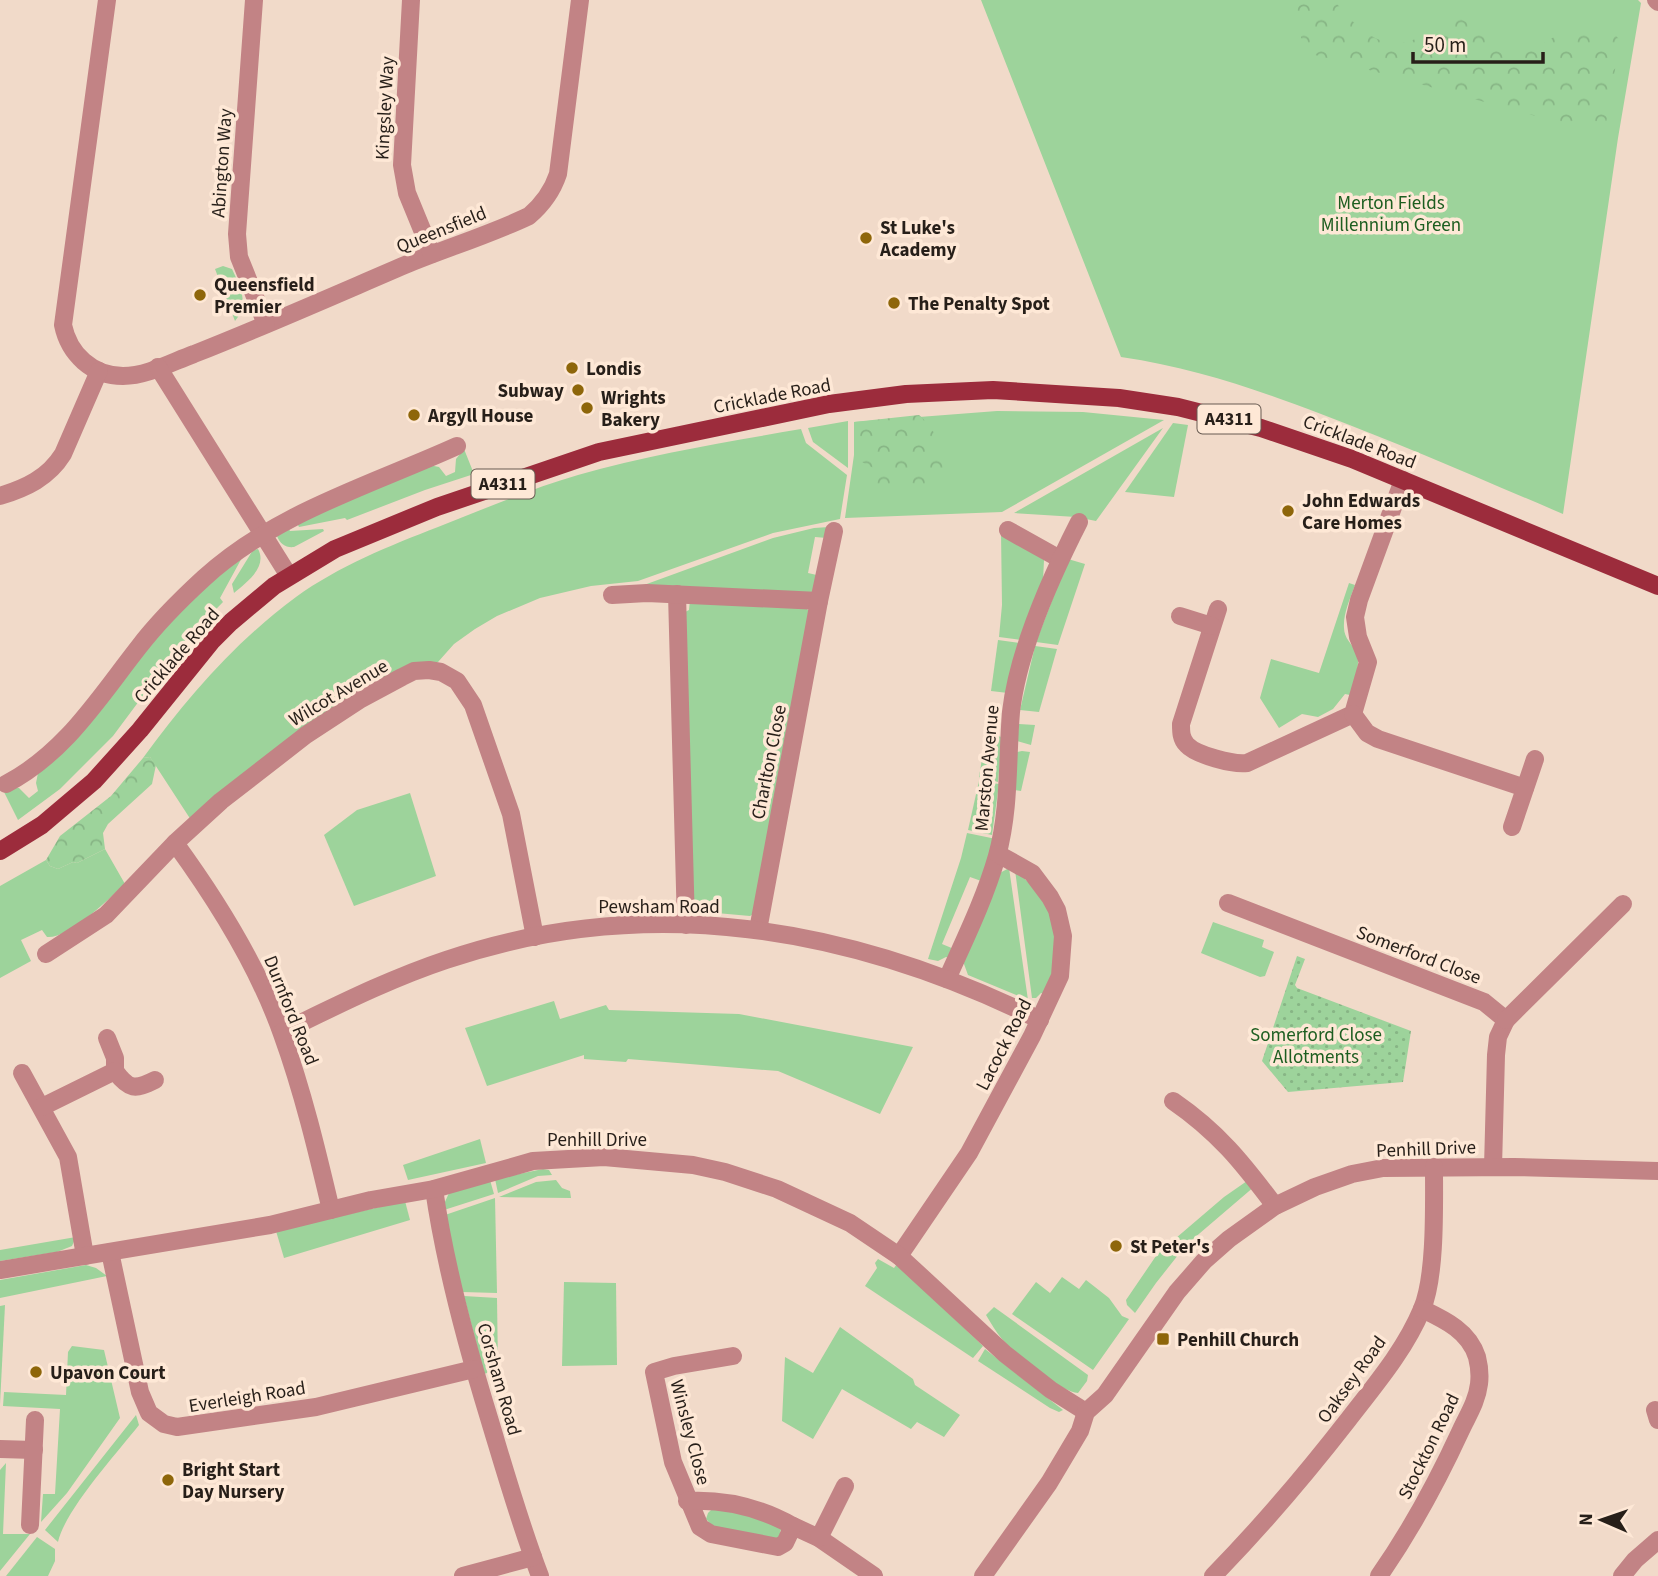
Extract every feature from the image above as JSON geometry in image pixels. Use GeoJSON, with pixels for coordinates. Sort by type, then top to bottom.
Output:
{"type":"FeatureCollection","features":[{"type":"Feature","properties":{"kind":"main road","name":"Cricklade Road"},"geometry":{"type":"LineString","coordinates":[[0,852],[42,825],[93,781],[140,730],[211,642],[254,602],[289,576],[335,549],[386,526],[599,452],[801,409],[906,394],[1014,390],[1151,402],[1261,428],[1313,445],[1658,586]]}},
{"type":"Feature","properties":{"kind":"street"},"geometry":{"type":"LineString","coordinates":[[0,496],[35,482],[55,466],[63,454],[99,371],[86,364],[73,351],[63,326],[107,0]]}},
{"type":"Feature","properties":{"kind":"street","name":"Abington Way"},"geometry":{"type":"LineString","coordinates":[[254,0],[237,233],[239,257],[266,324]]}},
{"type":"Feature","properties":{"kind":"street","name":"Kingsley Way"},"geometry":{"type":"LineString","coordinates":[[411,0],[402,165],[407,193],[432,254]]}},
{"type":"Feature","properties":{"kind":"street","name":"Queensfield"},"geometry":{"type":"LineString","coordinates":[[99,371],[124,376],[158,367],[529,216],[553,188],[563,143],[580,0]]}},
{"type":"Feature","properties":{"kind":"street"},"geometry":{"type":"LineString","coordinates":[[158,367],[289,576]]}},
{"type":"Feature","properties":{"kind":"street","name":"Cricklade Road"},"geometry":{"type":"LineString","coordinates":[[6,784],[23,776],[50,755],[75,729],[139,646],[171,610],[206,577],[263,533],[289,519],[449,455]]}},
{"type":"Feature","properties":{"kind":"street"},"geometry":{"type":"LineString","coordinates":[[1218,609],[1181,724],[1181,736],[1191,748],[1228,762],[1247,763],[1353,713],[1368,662],[1358,636],[1355,617],[1403,480]]}},
{"type":"Feature","properties":{"kind":"street","name":"Marston Avenue"},"geometry":{"type":"LineString","coordinates":[[947,979],[998,854],[1007,794],[1014,692],[1027,646],[1060,559],[1079,522]]}},
{"type":"Feature","properties":{"kind":"street"},"geometry":{"type":"LineString","coordinates":[[1008,530],[1060,559]]}},
{"type":"Feature","properties":{"kind":"street","name":"Charlton Close"},"geometry":{"type":"LineString","coordinates":[[758,930],[834,531]]}},
{"type":"Feature","properties":{"kind":"street"},"geometry":{"type":"LineString","coordinates":[[612,595],[677,594],[819,601]]}},
{"type":"Feature","properties":{"kind":"street"},"geometry":{"type":"LineString","coordinates":[[677,594],[686,925]]}},
{"type":"Feature","properties":{"kind":"street"},"geometry":{"type":"LineString","coordinates":[[1180,616],[1212,626]]}},
{"type":"Feature","properties":{"kind":"street","name":"Wilcot Avenue"},"geometry":{"type":"LineString","coordinates":[[46,954],[106,915],[176,843],[253,774],[344,710],[414,671],[429,670],[441,672],[457,681],[472,705],[511,814],[535,937]]}},
{"type":"Feature","properties":{"kind":"street"},"geometry":{"type":"LineString","coordinates":[[1353,713],[1367,733],[1378,739],[1525,788]]}},
{"type":"Feature","properties":{"kind":"street"},"geometry":{"type":"LineString","coordinates":[[1512,827],[1535,759]]}},
{"type":"Feature","properties":{"kind":"street"},"geometry":{"type":"LineString","coordinates":[[23,776],[32,792]]}},
{"type":"Feature","properties":{"kind":"street","name":"Durnford Road"},"geometry":{"type":"LineString","coordinates":[[176,843],[244,949],[282,1032],[331,1210]]}},
{"type":"Feature","properties":{"kind":"street","name":"Lacock Road"},"geometry":{"type":"LineString","coordinates":[[899,1256],[969,1153],[1040,1020],[1060,976],[1062,926],[1050,897],[1032,873],[998,854]]}},
{"type":"Feature","properties":{"kind":"street","name":"Somerford Close"},"geometry":{"type":"LineString","coordinates":[[1228,903],[1484,1002],[1506,1020]]}},
{"type":"Feature","properties":{"kind":"street"},"geometry":{"type":"LineString","coordinates":[[1493,1167],[1496,1055],[1498,1037],[1506,1020],[1623,904]]}},
{"type":"Feature","properties":{"kind":"street","name":"Pewsham Road"},"geometry":{"type":"LineString","coordinates":[[282,1032],[359,994],[419,969],[471,952],[590,927],[686,925],[758,930],[854,948],[947,979],[1040,1020]]}},
{"type":"Feature","properties":{"kind":"street"},"geometry":{"type":"LineString","coordinates":[[107,1038],[115,1058],[115,1071],[127,1085],[141,1087],[155,1080]]}},
{"type":"Feature","properties":{"kind":"street"},"geometry":{"type":"LineString","coordinates":[[42,1107],[115,1071]]}},
{"type":"Feature","properties":{"kind":"street"},"geometry":{"type":"LineString","coordinates":[[22,1073],[68,1157],[85,1256]]}},
{"type":"Feature","properties":{"kind":"street"},"geometry":{"type":"LineString","coordinates":[[1172,1101],[1205,1125],[1234,1152],[1275,1206]]}},
{"type":"Feature","properties":{"kind":"street","name":"Penhill Drive"},"geometry":{"type":"LineString","coordinates":[[0,1270],[240,1231],[434,1189],[533,1161],[632,1158],[692,1164],[748,1179],[850,1223],[899,1256],[1005,1354],[1051,1390],[1086,1412]]}},
{"type":"Feature","properties":{"kind":"street","name":"Oaksey Road"},"geometry":{"type":"LineString","coordinates":[[1213,1576],[1326,1449],[1393,1360],[1422,1309],[1427,1292],[1432,1236],[1434,1167]]}},
{"type":"Feature","properties":{"kind":"street","name":"Penhill Drive"},"geometry":{"type":"LineString","coordinates":[[983,1576],[1049,1483],[1080,1431],[1086,1412],[1105,1395],[1192,1273],[1229,1239],[1275,1206],[1305,1191],[1352,1174],[1382,1168],[1493,1167],[1658,1171]]}},
{"type":"Feature","properties":{"kind":"street","name":"Corsham Road"},"geometry":{"type":"LineString","coordinates":[[434,1189],[448,1264],[474,1369],[503,1467],[540,1576]]}},
{"type":"Feature","properties":{"kind":"street","name":"Everleigh Road"},"geometry":{"type":"LineString","coordinates":[[110,1252],[140,1392],[149,1413],[170,1427],[202,1426],[316,1407],[474,1369]]}},
{"type":"Feature","properties":{"kind":"street","name":"Stockton Road"},"geometry":{"type":"LineString","coordinates":[[1379,1576],[1405,1536],[1446,1462],[1474,1403],[1479,1384],[1477,1359],[1464,1334],[1450,1323],[1422,1309]]}},
{"type":"Feature","properties":{"kind":"street","name":"Winsley Close"},"geometry":{"type":"LineString","coordinates":[[733,1356],[654,1372],[670,1450],[687,1501],[700,1527],[711,1534],[778,1547],[785,1543],[793,1526]]}},
{"type":"Feature","properties":{"kind":"street"},"geometry":{"type":"LineString","coordinates":[[30,1525],[36,1420]]}},
{"type":"Feature","properties":{"kind":"street"},"geometry":{"type":"LineString","coordinates":[[0,1449],[34,1450]]}},
{"type":"Feature","properties":{"kind":"street"},"geometry":{"type":"LineString","coordinates":[[819,1538],[845,1486]]}},
{"type":"Feature","properties":{"kind":"street","name":"Winsley Close"},"geometry":{"type":"LineString","coordinates":[[687,1501],[708,1500],[769,1513],[819,1538],[874,1576]]}},
{"type":"Feature","properties":{"kind":"street"},"geometry":{"type":"LineString","coordinates":[[1622,1576],[1634,1560],[1658,1541]]}},
{"type":"Feature","properties":{"kind":"street"},"geometry":{"type":"LineString","coordinates":[[463,1576],[533,1557]]}},
{"type":"Feature","properties":{"kind":"green space","name":"Merton Fields Millennium Green"},"geometry":{"type":"Polygon","coordinates":[[[981,0],[1638,0],[1641,3],[1618,138],[1563,514],[1382,438],[1271,396],[1199,373],[1121,357],[981,0]]]}},
{"type":"Feature","properties":{"kind":"green space"},"geometry":{"type":"Polygon","coordinates":[[[1294,0],[1334,0],[1352,21],[1373,37],[1397,43],[1423,35],[1449,13],[1470,25],[1497,48],[1514,54],[1530,51],[1570,30],[1588,27],[1606,30],[1620,40],[1604,135],[1315,55],[1301,38],[1302,24],[1294,0]]]}},
{"type":"Feature","properties":{"kind":"green space"},"geometry":{"type":"Polygon","coordinates":[[[223,266],[232,269],[242,295],[242,308],[235,321],[215,269],[223,266]]]}},
{"type":"Feature","properties":{"kind":"green space"},"geometry":{"type":"Polygon","coordinates":[[[997,411],[1083,412],[1164,420],[1002,512],[845,518],[854,455],[854,422],[997,411]]]}},
{"type":"Feature","properties":{"kind":"green space"},"geometry":{"type":"Polygon","coordinates":[[[919,415],[938,440],[945,461],[944,470],[939,478],[930,483],[903,482],[889,488],[877,485],[875,469],[860,461],[857,456],[854,422],[919,415]]]}},
{"type":"Feature","properties":{"kind":"green space"},"geometry":{"type":"Polygon","coordinates":[[[848,421],[848,468],[813,442],[808,428],[848,421]]]}},
{"type":"Feature","properties":{"kind":"green space"},"geometry":{"type":"Polygon","coordinates":[[[1173,423],[1188,425],[1174,497],[1125,492],[1173,423]]]}},
{"type":"Feature","properties":{"kind":"green space"},"geometry":{"type":"Polygon","coordinates":[[[1163,428],[1096,521],[1014,513],[1163,428]]]}},
{"type":"Feature","properties":{"kind":"green space"},"geometry":{"type":"Polygon","coordinates":[[[801,429],[806,443],[847,475],[840,519],[773,533],[638,581],[591,586],[540,598],[497,616],[454,644],[438,662],[422,663],[291,737],[236,779],[191,820],[150,757],[143,758],[177,714],[232,652],[296,597],[347,566],[490,506],[578,475],[661,455],[801,429]]]}},
{"type":"Feature","properties":{"kind":"green space"},"geometry":{"type":"Polygon","coordinates":[[[464,449],[474,474],[347,520],[345,518],[299,527],[297,523],[429,465],[439,467],[446,476],[455,472],[456,459],[464,449]]]}},
{"type":"Feature","properties":{"kind":"green space"},"geometry":{"type":"Polygon","coordinates":[[[288,527],[290,531],[324,531],[291,547],[284,545],[277,536],[288,527]]]}},
{"type":"Feature","properties":{"kind":"green space"},"geometry":{"type":"Polygon","coordinates":[[[829,527],[827,538],[815,537],[808,573],[821,576],[814,594],[644,585],[773,538],[829,527]]]}},
{"type":"Feature","properties":{"kind":"green space"},"geometry":{"type":"Polygon","coordinates":[[[1001,532],[1044,560],[1043,581],[1021,640],[999,637],[1002,605],[1001,532]]]}},
{"type":"Feature","properties":{"kind":"green space"},"geometry":{"type":"Polygon","coordinates":[[[258,549],[258,568],[234,593],[232,584],[253,550],[258,549]]]}},
{"type":"Feature","properties":{"kind":"green space"},"geometry":{"type":"Polygon","coordinates":[[[244,554],[220,598],[223,602],[180,646],[113,736],[60,789],[18,820],[4,792],[19,788],[29,798],[38,791],[38,773],[181,607],[244,554]]]}},
{"type":"Feature","properties":{"kind":"green space"},"geometry":{"type":"Polygon","coordinates":[[[1068,559],[1085,564],[1058,645],[1036,642],[1068,559]]]}},
{"type":"Feature","properties":{"kind":"green space"},"geometry":{"type":"Polygon","coordinates":[[[1349,583],[1355,585],[1346,612],[1344,632],[1358,657],[1350,695],[1345,694],[1333,709],[1318,717],[1302,714],[1279,728],[1260,698],[1271,659],[1319,673],[1349,583]]]}},
{"type":"Feature","properties":{"kind":"green space"},"geometry":{"type":"Polygon","coordinates":[[[690,600],[805,607],[809,611],[755,913],[750,916],[694,911],[685,612],[689,610],[690,600]]]}},
{"type":"Feature","properties":{"kind":"green space"},"geometry":{"type":"Polygon","coordinates":[[[998,640],[1019,643],[1008,693],[991,691],[998,640]]]}},
{"type":"Feature","properties":{"kind":"green space"},"geometry":{"type":"Polygon","coordinates":[[[1035,646],[1057,649],[1039,712],[1020,710],[1035,646]]]}},
{"type":"Feature","properties":{"kind":"green space"},"geometry":{"type":"Polygon","coordinates":[[[1019,724],[1035,725],[1031,745],[1017,741],[1019,724]]]}},
{"type":"Feature","properties":{"kind":"green space"},"geometry":{"type":"Polygon","coordinates":[[[986,734],[1002,737],[998,782],[979,777],[986,734]]]}},
{"type":"Feature","properties":{"kind":"green space"},"geometry":{"type":"Polygon","coordinates":[[[1017,752],[1030,752],[1021,791],[1014,790],[1017,752]]]}},
{"type":"Feature","properties":{"kind":"green space"},"geometry":{"type":"Polygon","coordinates":[[[150,757],[156,765],[152,784],[108,824],[103,833],[105,849],[58,869],[50,866],[46,860],[60,836],[111,796],[143,758],[150,757]]]}},
{"type":"Feature","properties":{"kind":"green space"},"geometry":{"type":"Polygon","coordinates":[[[979,781],[999,784],[992,835],[968,830],[979,781]]]}},
{"type":"Feature","properties":{"kind":"green space"},"geometry":{"type":"Polygon","coordinates":[[[410,793],[436,876],[354,906],[324,835],[357,810],[410,793]]]}},
{"type":"Feature","properties":{"kind":"green space"},"geometry":{"type":"Polygon","coordinates":[[[967,833],[996,839],[984,882],[970,877],[942,944],[954,949],[950,958],[938,961],[928,959],[961,858],[967,833]]]}},
{"type":"Feature","properties":{"kind":"green space"},"geometry":{"type":"Polygon","coordinates":[[[105,849],[125,884],[88,917],[66,932],[47,937],[42,930],[21,940],[31,961],[0,978],[0,886],[46,860],[50,866],[58,869],[105,849]]]}},
{"type":"Feature","properties":{"kind":"green space"},"geometry":{"type":"Polygon","coordinates":[[[1009,868],[1028,1000],[968,975],[964,964],[959,962],[998,874],[1009,868]]]}},
{"type":"Feature","properties":{"kind":"green space"},"geometry":{"type":"Polygon","coordinates":[[[1015,870],[1039,892],[1054,921],[1056,967],[1045,994],[1041,993],[1036,998],[1032,998],[1015,870]]]}},
{"type":"Feature","properties":{"kind":"green space"},"geometry":{"type":"Polygon","coordinates":[[[1213,922],[1264,940],[1262,947],[1274,952],[1265,976],[1260,977],[1201,953],[1213,922]]]}},
{"type":"Feature","properties":{"kind":"green space","name":"Somerford Close Allotments"},"geometry":{"type":"Polygon","coordinates":[[[1297,956],[1305,959],[1295,985],[1297,988],[1411,1031],[1403,1082],[1288,1092],[1262,1061],[1297,956]]]}},
{"type":"Feature","properties":{"kind":"green space"},"geometry":{"type":"Polygon","coordinates":[[[554,1001],[560,1019],[606,1005],[609,1010],[739,1014],[913,1047],[880,1114],[778,1071],[628,1059],[626,1062],[584,1059],[584,1055],[487,1086],[465,1028],[554,1001]]]}},
{"type":"Feature","properties":{"kind":"green space"},"geometry":{"type":"Polygon","coordinates":[[[480,1139],[486,1163],[408,1180],[403,1165],[480,1139]]]}},
{"type":"Feature","properties":{"kind":"green space"},"geometry":{"type":"Polygon","coordinates":[[[549,1170],[552,1175],[538,1176],[498,1193],[495,1179],[549,1170]]]}},
{"type":"Feature","properties":{"kind":"green space"},"geometry":{"type":"Polygon","coordinates":[[[490,1180],[494,1194],[444,1210],[449,1193],[490,1180]]]}},
{"type":"Feature","properties":{"kind":"green space"},"geometry":{"type":"Polygon","coordinates":[[[556,1180],[562,1188],[570,1191],[571,1198],[499,1197],[536,1182],[556,1180]]]}},
{"type":"Feature","properties":{"kind":"green space"},"geometry":{"type":"Polygon","coordinates":[[[1247,1181],[1255,1186],[1186,1245],[1135,1313],[1126,1300],[1156,1256],[1224,1197],[1247,1181]]]}},
{"type":"Feature","properties":{"kind":"green space"},"geometry":{"type":"Polygon","coordinates":[[[495,1198],[497,1293],[462,1292],[445,1215],[495,1198]]]}},
{"type":"Feature","properties":{"kind":"green space"},"geometry":{"type":"Polygon","coordinates":[[[405,1201],[410,1220],[284,1258],[276,1231],[405,1201]]]}},
{"type":"Feature","properties":{"kind":"green space"},"geometry":{"type":"Polygon","coordinates":[[[76,1237],[72,1246],[57,1252],[0,1261],[0,1250],[76,1237]]]}},
{"type":"Feature","properties":{"kind":"green space"},"geometry":{"type":"Polygon","coordinates":[[[878,1259],[894,1268],[897,1264],[983,1346],[973,1358],[865,1286],[877,1268],[875,1263],[878,1259]]]}},
{"type":"Feature","properties":{"kind":"green space"},"geometry":{"type":"Polygon","coordinates":[[[86,1265],[107,1276],[0,1298],[0,1280],[86,1265]]]}},
{"type":"Feature","properties":{"kind":"green space"},"geometry":{"type":"Polygon","coordinates":[[[1062,1277],[1079,1289],[1086,1280],[1109,1298],[1122,1316],[1129,1319],[1093,1370],[1012,1314],[1036,1282],[1050,1293],[1062,1277]]]}},
{"type":"Feature","properties":{"kind":"green space"},"geometry":{"type":"Polygon","coordinates":[[[564,1282],[616,1283],[617,1365],[562,1366],[564,1282]]]}},
{"type":"Feature","properties":{"kind":"green space"},"geometry":{"type":"Polygon","coordinates":[[[464,1296],[497,1298],[498,1369],[484,1374],[464,1296]]]}},
{"type":"Feature","properties":{"kind":"green space"},"geometry":{"type":"Polygon","coordinates":[[[5,1305],[0,1404],[0,1306],[5,1305]]]}},
{"type":"Feature","properties":{"kind":"green space"},"geometry":{"type":"Polygon","coordinates":[[[994,1307],[1088,1375],[1078,1393],[1048,1379],[1008,1346],[986,1315],[994,1307]]]}},
{"type":"Feature","properties":{"kind":"green space"},"geometry":{"type":"Polygon","coordinates":[[[840,1327],[913,1379],[915,1385],[960,1415],[944,1437],[917,1422],[911,1429],[842,1389],[813,1439],[782,1421],[785,1357],[813,1373],[840,1327]]]}},
{"type":"Feature","properties":{"kind":"green space"},"geometry":{"type":"Polygon","coordinates":[[[72,1346],[104,1350],[120,1418],[67,1493],[41,1522],[43,1494],[55,1494],[60,1409],[3,1406],[4,1392],[66,1395],[68,1352],[72,1346]]]}},
{"type":"Feature","properties":{"kind":"green space"},"geometry":{"type":"Polygon","coordinates":[[[985,1349],[1063,1410],[1059,1412],[1050,1408],[978,1361],[985,1349]]]}},
{"type":"Feature","properties":{"kind":"green space"},"geometry":{"type":"Polygon","coordinates":[[[136,1415],[139,1425],[81,1498],[58,1542],[45,1530],[136,1415]]]}},
{"type":"Feature","properties":{"kind":"green space"},"geometry":{"type":"Polygon","coordinates":[[[6,1463],[3,1534],[30,1534],[0,1571],[0,1470],[6,1463]]]}},
{"type":"Feature","properties":{"kind":"green space"},"geometry":{"type":"Polygon","coordinates":[[[712,1509],[762,1517],[781,1529],[779,1539],[715,1529],[706,1519],[712,1509]]]}},
{"type":"Feature","properties":{"kind":"green space"},"geometry":{"type":"Polygon","coordinates":[[[37,1537],[55,1549],[55,1561],[48,1576],[6,1576],[37,1537]]]}},
{"type":"Feature","properties":{"kind":"place","name":"St Luke's Academy"},"geometry":{"type":"Point","coordinates":[866,238]}},
{"type":"Feature","properties":{"kind":"place","name":"Queensfield Premier"},"geometry":{"type":"Point","coordinates":[200,295]}},
{"type":"Feature","properties":{"kind":"place","name":"The Penalty Spot"},"geometry":{"type":"Point","coordinates":[894,303]}},
{"type":"Feature","properties":{"kind":"place","name":"Londis"},"geometry":{"type":"Point","coordinates":[572,368]}},
{"type":"Feature","properties":{"kind":"place","name":"Subway"},"geometry":{"type":"Point","coordinates":[578,390]}},
{"type":"Feature","properties":{"kind":"place","name":"Wrights Bakery"},"geometry":{"type":"Point","coordinates":[587,408]}},
{"type":"Feature","properties":{"kind":"place","name":"Argyll House"},"geometry":{"type":"Point","coordinates":[414,415]}},
{"type":"Feature","properties":{"kind":"place","name":"John Edwards Care Homes"},"geometry":{"type":"Point","coordinates":[1288,511]}},
{"type":"Feature","properties":{"kind":"place","name":"St Peter's"},"geometry":{"type":"Point","coordinates":[1116,1246]}},
{"type":"Feature","properties":{"kind":"place","name":"Penhill Church"},"geometry":{"type":"Point","coordinates":[1163,1339]}},
{"type":"Feature","properties":{"kind":"place","name":"Upavon Court"},"geometry":{"type":"Point","coordinates":[36,1372]}},
{"type":"Feature","properties":{"kind":"place","name":"Bright Start Day Nursery"},"geometry":{"type":"Point","coordinates":[168,1480]}}]}
